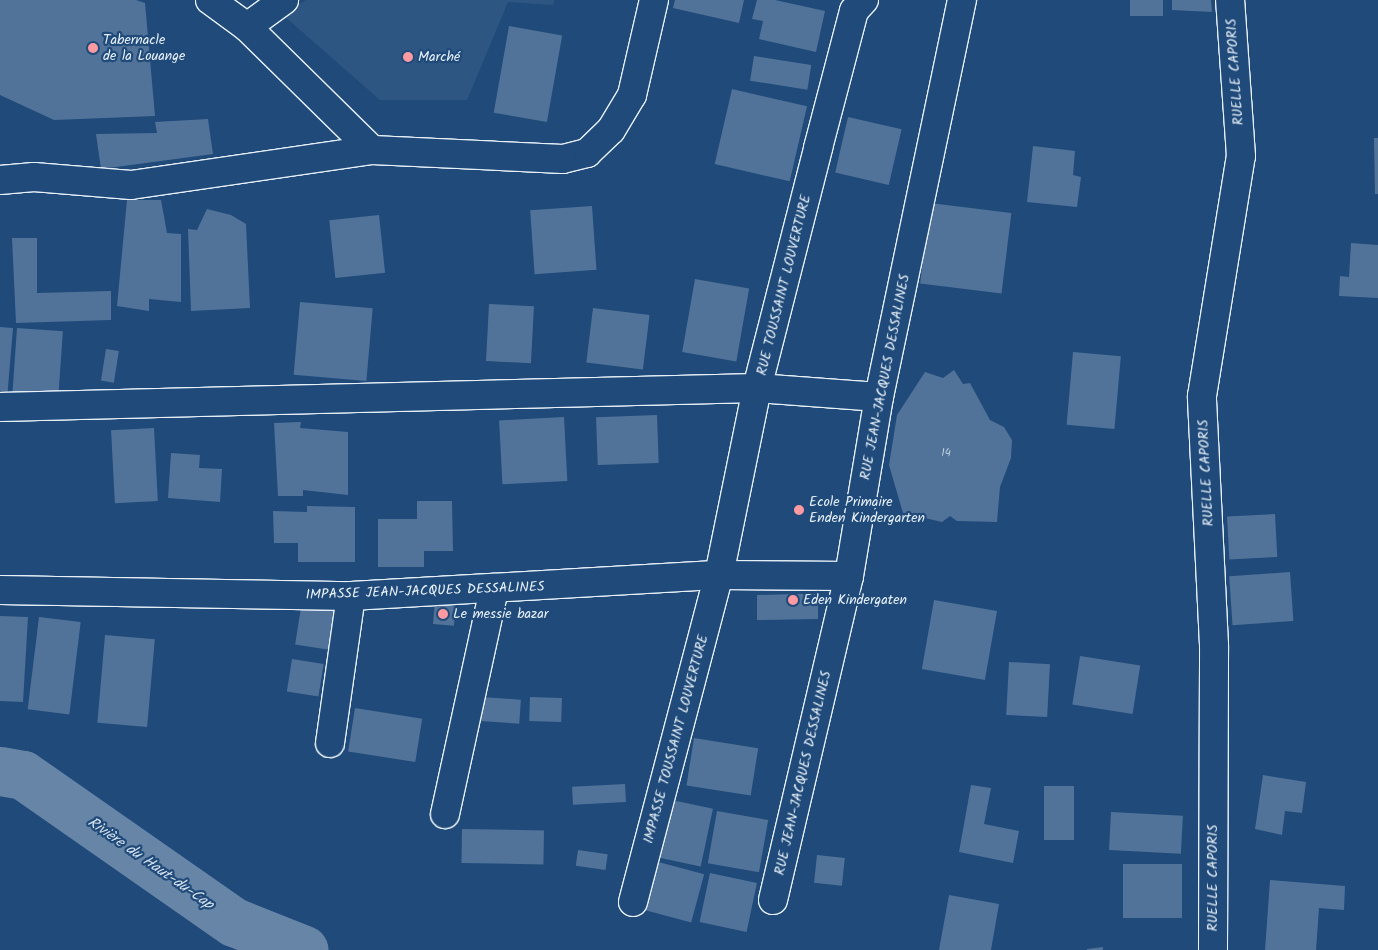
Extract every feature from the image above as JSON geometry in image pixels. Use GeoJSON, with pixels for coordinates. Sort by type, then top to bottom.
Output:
{"type":"FeatureCollection","features":[{"type":"Feature","properties":{"kind":"street"},"geometry":{"type":"LineString","coordinates":[[210,0],[248,27],[372,150]]}},
{"type":"Feature","properties":{"kind":"street"},"geometry":{"type":"LineString","coordinates":[[248,27],[284,0]]}},
{"type":"Feature","properties":{"kind":"street"},"geometry":{"type":"LineString","coordinates":[[0,180],[34,177],[131,185],[372,150],[563,159],[587,153],[611,130],[632,95],[654,0]]}},
{"type":"Feature","properties":{"kind":"street","name":"RUE TOUSSAINT LOUVERTURE"},"geometry":{"type":"LineString","coordinates":[[719,575],[757,388],[854,11],[864,0]]}},
{"type":"Feature","properties":{"kind":"street","name":"RUE JEAN-JACQUES DESSALINES"},"geometry":{"type":"LineString","coordinates":[[773,900],[849,576],[880,397],[962,0]]}},
{"type":"Feature","properties":{"kind":"street","name":"RUELLE CAPORIS"},"geometry":{"type":"LineString","coordinates":[[1213,950],[1214,645],[1202,396],[1241,156],[1230,0]]}},
{"type":"Feature","properties":{"kind":"street"},"geometry":{"type":"LineString","coordinates":[[0,406],[757,388],[880,397]]}},
{"type":"Feature","properties":{"kind":"street","name":"IMPASSE JEAN-JACQUES DESSALINES"},"geometry":{"type":"LineString","coordinates":[[0,590],[350,596],[494,590],[719,575],[849,576]]}},
{"type":"Feature","properties":{"kind":"street","name":"IMPASSE TOUSSAINT LOUVERTURE"},"geometry":{"type":"LineString","coordinates":[[633,902],[719,575]]}},
{"type":"Feature","properties":{"kind":"street"},"geometry":{"type":"LineString","coordinates":[[445,814],[494,590]]}},
{"type":"Feature","properties":{"kind":"street"},"geometry":{"type":"LineString","coordinates":[[330,743],[350,596]]}},
{"type":"Feature","properties":{"kind":"shaded area","name":"Marché"},"geometry":{"type":"Polygon","coordinates":[[[306,0],[554,0],[553,5],[508,2],[467,100],[380,100],[283,15],[306,0]]]}},
{"type":"Feature","properties":{"kind":"building"},"geometry":{"type":"Polygon","coordinates":[[[0,0],[136,0],[145,3],[155,116],[54,120],[0,95],[0,0]]]}},
{"type":"Feature","properties":{"kind":"building"},"geometry":{"type":"Polygon","coordinates":[[[675,0],[744,0],[739,23],[673,8],[675,0]]]}},
{"type":"Feature","properties":{"kind":"building"},"geometry":{"type":"Polygon","coordinates":[[[757,0],[775,0],[825,11],[816,52],[759,39],[763,21],[752,19],[757,0]]]}},
{"type":"Feature","properties":{"kind":"building"},"geometry":{"type":"Polygon","coordinates":[[[1130,0],[1163,0],[1163,16],[1130,16],[1130,0]]]}},
{"type":"Feature","properties":{"kind":"building"},"geometry":{"type":"Polygon","coordinates":[[[1172,0],[1211,0],[1212,12],[1172,10],[1172,0]]]}},
{"type":"Feature","properties":{"kind":"building"},"geometry":{"type":"Polygon","coordinates":[[[509,26],[562,35],[547,122],[494,113],[509,26]]]}},
{"type":"Feature","properties":{"kind":"building"},"geometry":{"type":"Polygon","coordinates":[[[754,56],[811,65],[807,90],[750,81],[754,56]]]}},
{"type":"Feature","properties":{"kind":"building"},"geometry":{"type":"Polygon","coordinates":[[[732,89],[807,106],[790,181],[715,164],[732,89]]]}},
{"type":"Feature","properties":{"kind":"building"},"geometry":{"type":"Polygon","coordinates":[[[848,117],[902,129],[889,185],[835,173],[848,117]]]}},
{"type":"Feature","properties":{"kind":"building"},"geometry":{"type":"Polygon","coordinates":[[[208,119],[213,154],[101,169],[96,134],[157,133],[155,122],[208,119]]]}},
{"type":"Feature","properties":{"kind":"building"},"geometry":{"type":"Polygon","coordinates":[[[1374,138],[1378,138],[1378,194],[1375,194],[1374,138]]]}},
{"type":"Feature","properties":{"kind":"building"},"geometry":{"type":"Polygon","coordinates":[[[1033,146],[1075,151],[1073,175],[1081,177],[1077,207],[1027,202],[1033,146]]]}},
{"type":"Feature","properties":{"kind":"building"},"geometry":{"type":"Polygon","coordinates":[[[127,200],[161,200],[167,233],[181,234],[181,302],[149,299],[149,311],[117,306],[127,200]]]}},
{"type":"Feature","properties":{"kind":"building"},"geometry":{"type":"Polygon","coordinates":[[[930,203],[1011,213],[1002,293],[920,283],[930,203]]]}},
{"type":"Feature","properties":{"kind":"building"},"geometry":{"type":"Polygon","coordinates":[[[592,206],[596,270],[535,274],[530,210],[592,206]]]}},
{"type":"Feature","properties":{"kind":"building"},"geometry":{"type":"Polygon","coordinates":[[[207,209],[231,215],[246,224],[250,308],[191,311],[188,229],[197,230],[207,209]]]}},
{"type":"Feature","properties":{"kind":"building"},"geometry":{"type":"Polygon","coordinates":[[[379,215],[385,273],[335,278],[329,220],[379,215]]]}},
{"type":"Feature","properties":{"kind":"building"},"geometry":{"type":"Polygon","coordinates":[[[12,238],[37,238],[37,293],[111,291],[111,320],[16,323],[12,238]]]}},
{"type":"Feature","properties":{"kind":"building"},"geometry":{"type":"Polygon","coordinates":[[[1351,243],[1378,245],[1378,298],[1339,296],[1340,276],[1349,277],[1351,243]]]}},
{"type":"Feature","properties":{"kind":"building"},"geometry":{"type":"Polygon","coordinates":[[[695,279],[749,289],[736,361],[682,352],[695,279]]]}},
{"type":"Feature","properties":{"kind":"building"},"geometry":{"type":"Polygon","coordinates":[[[300,302],[373,308],[366,381],[294,375],[300,302]]]}},
{"type":"Feature","properties":{"kind":"building"},"geometry":{"type":"Polygon","coordinates":[[[489,304],[534,306],[531,363],[486,361],[489,304]]]}},
{"type":"Feature","properties":{"kind":"building"},"geometry":{"type":"Polygon","coordinates":[[[593,308],[650,315],[643,370],[586,363],[593,308]]]}},
{"type":"Feature","properties":{"kind":"building"},"geometry":{"type":"Polygon","coordinates":[[[0,327],[13,328],[7,399],[0,398],[0,327]]]}},
{"type":"Feature","properties":{"kind":"building"},"geometry":{"type":"Polygon","coordinates":[[[17,328],[63,331],[58,397],[12,394],[17,328]]]}},
{"type":"Feature","properties":{"kind":"building"},"geometry":{"type":"Polygon","coordinates":[[[106,349],[119,351],[114,383],[101,381],[106,349]]]}},
{"type":"Feature","properties":{"kind":"building"},"geometry":{"type":"Polygon","coordinates":[[[1073,352],[1121,356],[1114,429],[1067,425],[1073,352]]]}},
{"type":"Feature","properties":{"kind":"building"},"geometry":{"type":"Polygon","coordinates":[[[954,370],[963,384],[970,383],[990,420],[1004,427],[1012,440],[1011,458],[1000,487],[997,522],[957,521],[950,516],[942,522],[903,513],[889,465],[897,415],[925,372],[943,378],[954,370]]]}},
{"type":"Feature","properties":{"kind":"building"},"geometry":{"type":"Polygon","coordinates":[[[657,415],[659,463],[598,465],[596,417],[657,415]]]}},
{"type":"Feature","properties":{"kind":"building"},"geometry":{"type":"Polygon","coordinates":[[[564,417],[567,481],[502,484],[499,420],[564,417]]]}},
{"type":"Feature","properties":{"kind":"building"},"geometry":{"type":"Polygon","coordinates":[[[301,422],[300,428],[348,432],[348,495],[303,490],[303,496],[278,496],[274,423],[301,422]]]}},
{"type":"Feature","properties":{"kind":"building"},"geometry":{"type":"Polygon","coordinates":[[[154,428],[158,501],[115,503],[111,430],[154,428]]]}},
{"type":"Feature","properties":{"kind":"building"},"geometry":{"type":"Polygon","coordinates":[[[171,453],[200,455],[199,468],[222,469],[220,502],[168,498],[171,453]]]}},
{"type":"Feature","properties":{"kind":"building"},"geometry":{"type":"Polygon","coordinates":[[[417,501],[452,501],[453,551],[424,551],[424,567],[378,567],[378,519],[417,519],[417,501]]]}},
{"type":"Feature","properties":{"kind":"building"},"geometry":{"type":"Polygon","coordinates":[[[307,506],[355,507],[355,562],[298,562],[298,543],[274,543],[273,511],[307,512],[307,506]]]}},
{"type":"Feature","properties":{"kind":"building"},"geometry":{"type":"Polygon","coordinates":[[[1275,514],[1277,557],[1229,559],[1227,517],[1275,514]]]}},
{"type":"Feature","properties":{"kind":"building"},"geometry":{"type":"Polygon","coordinates":[[[1290,572],[1293,621],[1233,625],[1229,576],[1290,572]]]}},
{"type":"Feature","properties":{"kind":"building"},"geometry":{"type":"Polygon","coordinates":[[[818,594],[818,619],[757,620],[757,595],[818,594]]]}},
{"type":"Feature","properties":{"kind":"building"},"geometry":{"type":"Polygon","coordinates":[[[934,600],[997,611],[985,680],[922,669],[934,600]]]}},
{"type":"Feature","properties":{"kind":"building"},"geometry":{"type":"Polygon","coordinates":[[[302,601],[338,607],[331,650],[295,644],[302,601]]]}},
{"type":"Feature","properties":{"kind":"building"},"geometry":{"type":"Polygon","coordinates":[[[435,601],[456,603],[454,626],[433,624],[435,601]]]}},
{"type":"Feature","properties":{"kind":"building"},"geometry":{"type":"Polygon","coordinates":[[[0,616],[28,617],[23,702],[0,701],[0,616]]]}},
{"type":"Feature","properties":{"kind":"building"},"geometry":{"type":"Polygon","coordinates":[[[39,617],[81,622],[69,714],[28,709],[39,617]]]}},
{"type":"Feature","properties":{"kind":"building"},"geometry":{"type":"Polygon","coordinates":[[[105,635],[155,639],[147,727],[97,723],[105,635]]]}},
{"type":"Feature","properties":{"kind":"building"},"geometry":{"type":"Polygon","coordinates":[[[1080,656],[1140,666],[1133,714],[1072,704],[1080,656]]]}},
{"type":"Feature","properties":{"kind":"building"},"geometry":{"type":"Polygon","coordinates":[[[292,659],[324,664],[318,697],[287,692],[292,659]]]}},
{"type":"Feature","properties":{"kind":"building"},"geometry":{"type":"Polygon","coordinates":[[[1009,662],[1050,664],[1047,717],[1006,715],[1009,662]]]}},
{"type":"Feature","properties":{"kind":"building"},"geometry":{"type":"Polygon","coordinates":[[[482,697],[521,700],[519,724],[480,721],[482,697]]]}},
{"type":"Feature","properties":{"kind":"building"},"geometry":{"type":"Polygon","coordinates":[[[530,697],[562,698],[561,722],[529,721],[530,697]]]}},
{"type":"Feature","properties":{"kind":"building"},"geometry":{"type":"Polygon","coordinates":[[[355,708],[422,719],[415,762],[348,751],[355,708]]]}},
{"type":"Feature","properties":{"kind":"building"},"geometry":{"type":"Polygon","coordinates":[[[694,738],[758,748],[751,796],[686,785],[694,738]]]}},
{"type":"Feature","properties":{"kind":"building"},"geometry":{"type":"Polygon","coordinates":[[[1263,775],[1306,782],[1302,813],[1285,811],[1282,835],[1255,829],[1263,775]]]}},
{"type":"Feature","properties":{"kind":"building"},"geometry":{"type":"Polygon","coordinates":[[[625,784],[626,802],[573,805],[572,787],[625,784]]]}},
{"type":"Feature","properties":{"kind":"building"},"geometry":{"type":"Polygon","coordinates":[[[971,785],[991,788],[984,824],[1019,831],[1013,863],[959,852],[971,785]]]}},
{"type":"Feature","properties":{"kind":"building"},"geometry":{"type":"Polygon","coordinates":[[[1044,786],[1074,786],[1074,840],[1044,840],[1044,786]]]}},
{"type":"Feature","properties":{"kind":"building"},"geometry":{"type":"Polygon","coordinates":[[[667,799],[713,809],[701,866],[655,857],[667,799]]]}},
{"type":"Feature","properties":{"kind":"building"},"geometry":{"type":"Polygon","coordinates":[[[717,811],[768,820],[759,872],[708,863],[717,811]]]}},
{"type":"Feature","properties":{"kind":"building"},"geometry":{"type":"Polygon","coordinates":[[[1111,812],[1183,816],[1181,854],[1109,850],[1111,812]]]}},
{"type":"Feature","properties":{"kind":"building"},"geometry":{"type":"Polygon","coordinates":[[[462,829],[544,830],[543,864],[461,863],[462,829]]]}},
{"type":"Feature","properties":{"kind":"building"},"geometry":{"type":"Polygon","coordinates":[[[578,850],[608,854],[605,870],[576,866],[578,850]]]}},
{"type":"Feature","properties":{"kind":"building"},"geometry":{"type":"Polygon","coordinates":[[[817,855],[845,858],[842,886],[814,883],[817,855]]]}},
{"type":"Feature","properties":{"kind":"building"},"geometry":{"type":"Polygon","coordinates":[[[651,860],[704,874],[691,923],[638,908],[651,860]]]}},
{"type":"Feature","properties":{"kind":"building"},"geometry":{"type":"Polygon","coordinates":[[[1123,864],[1182,864],[1182,918],[1123,918],[1123,864]]]}},
{"type":"Feature","properties":{"kind":"building"},"geometry":{"type":"Polygon","coordinates":[[[710,873],[757,883],[747,932],[700,922],[710,873]]]}},
{"type":"Feature","properties":{"kind":"building"},"geometry":{"type":"Polygon","coordinates":[[[1270,880],[1345,886],[1344,910],[1319,908],[1316,950],[1265,950],[1270,880]]]}},
{"type":"Feature","properties":{"kind":"building"},"geometry":{"type":"Polygon","coordinates":[[[949,895],[999,904],[991,950],[939,950],[949,895]]]}},
{"type":"Feature","properties":{"kind":"building"},"geometry":{"type":"Polygon","coordinates":[[[1103,947],[1103,950],[1087,950],[1087,949],[1103,947]]]}},
{"type":"Feature","properties":{"kind":"waterway","name":"Rivière du Haut-du-Cap"},"geometry":{"type":"LineString","coordinates":[[0,771],[23,775],[234,922],[304,950]]}},
{"type":"Feature","properties":{"kind":"place","name":"Tabernacle de la Louange"},"geometry":{"type":"Point","coordinates":[93,48]}},
{"type":"Feature","properties":{"kind":"place","name":"Marché"},"geometry":{"type":"Point","coordinates":[408,57]}},
{"type":"Feature","properties":{"kind":"place","name":"Ecole Primaire Enden Kindergarten"},"geometry":{"type":"Point","coordinates":[799,510]}},
{"type":"Feature","properties":{"kind":"place","name":"Eden Kindergaten"},"geometry":{"type":"Point","coordinates":[793,600]}},
{"type":"Feature","properties":{"kind":"place","name":"Le messie bazar"},"geometry":{"type":"Point","coordinates":[443,614]}}]}
